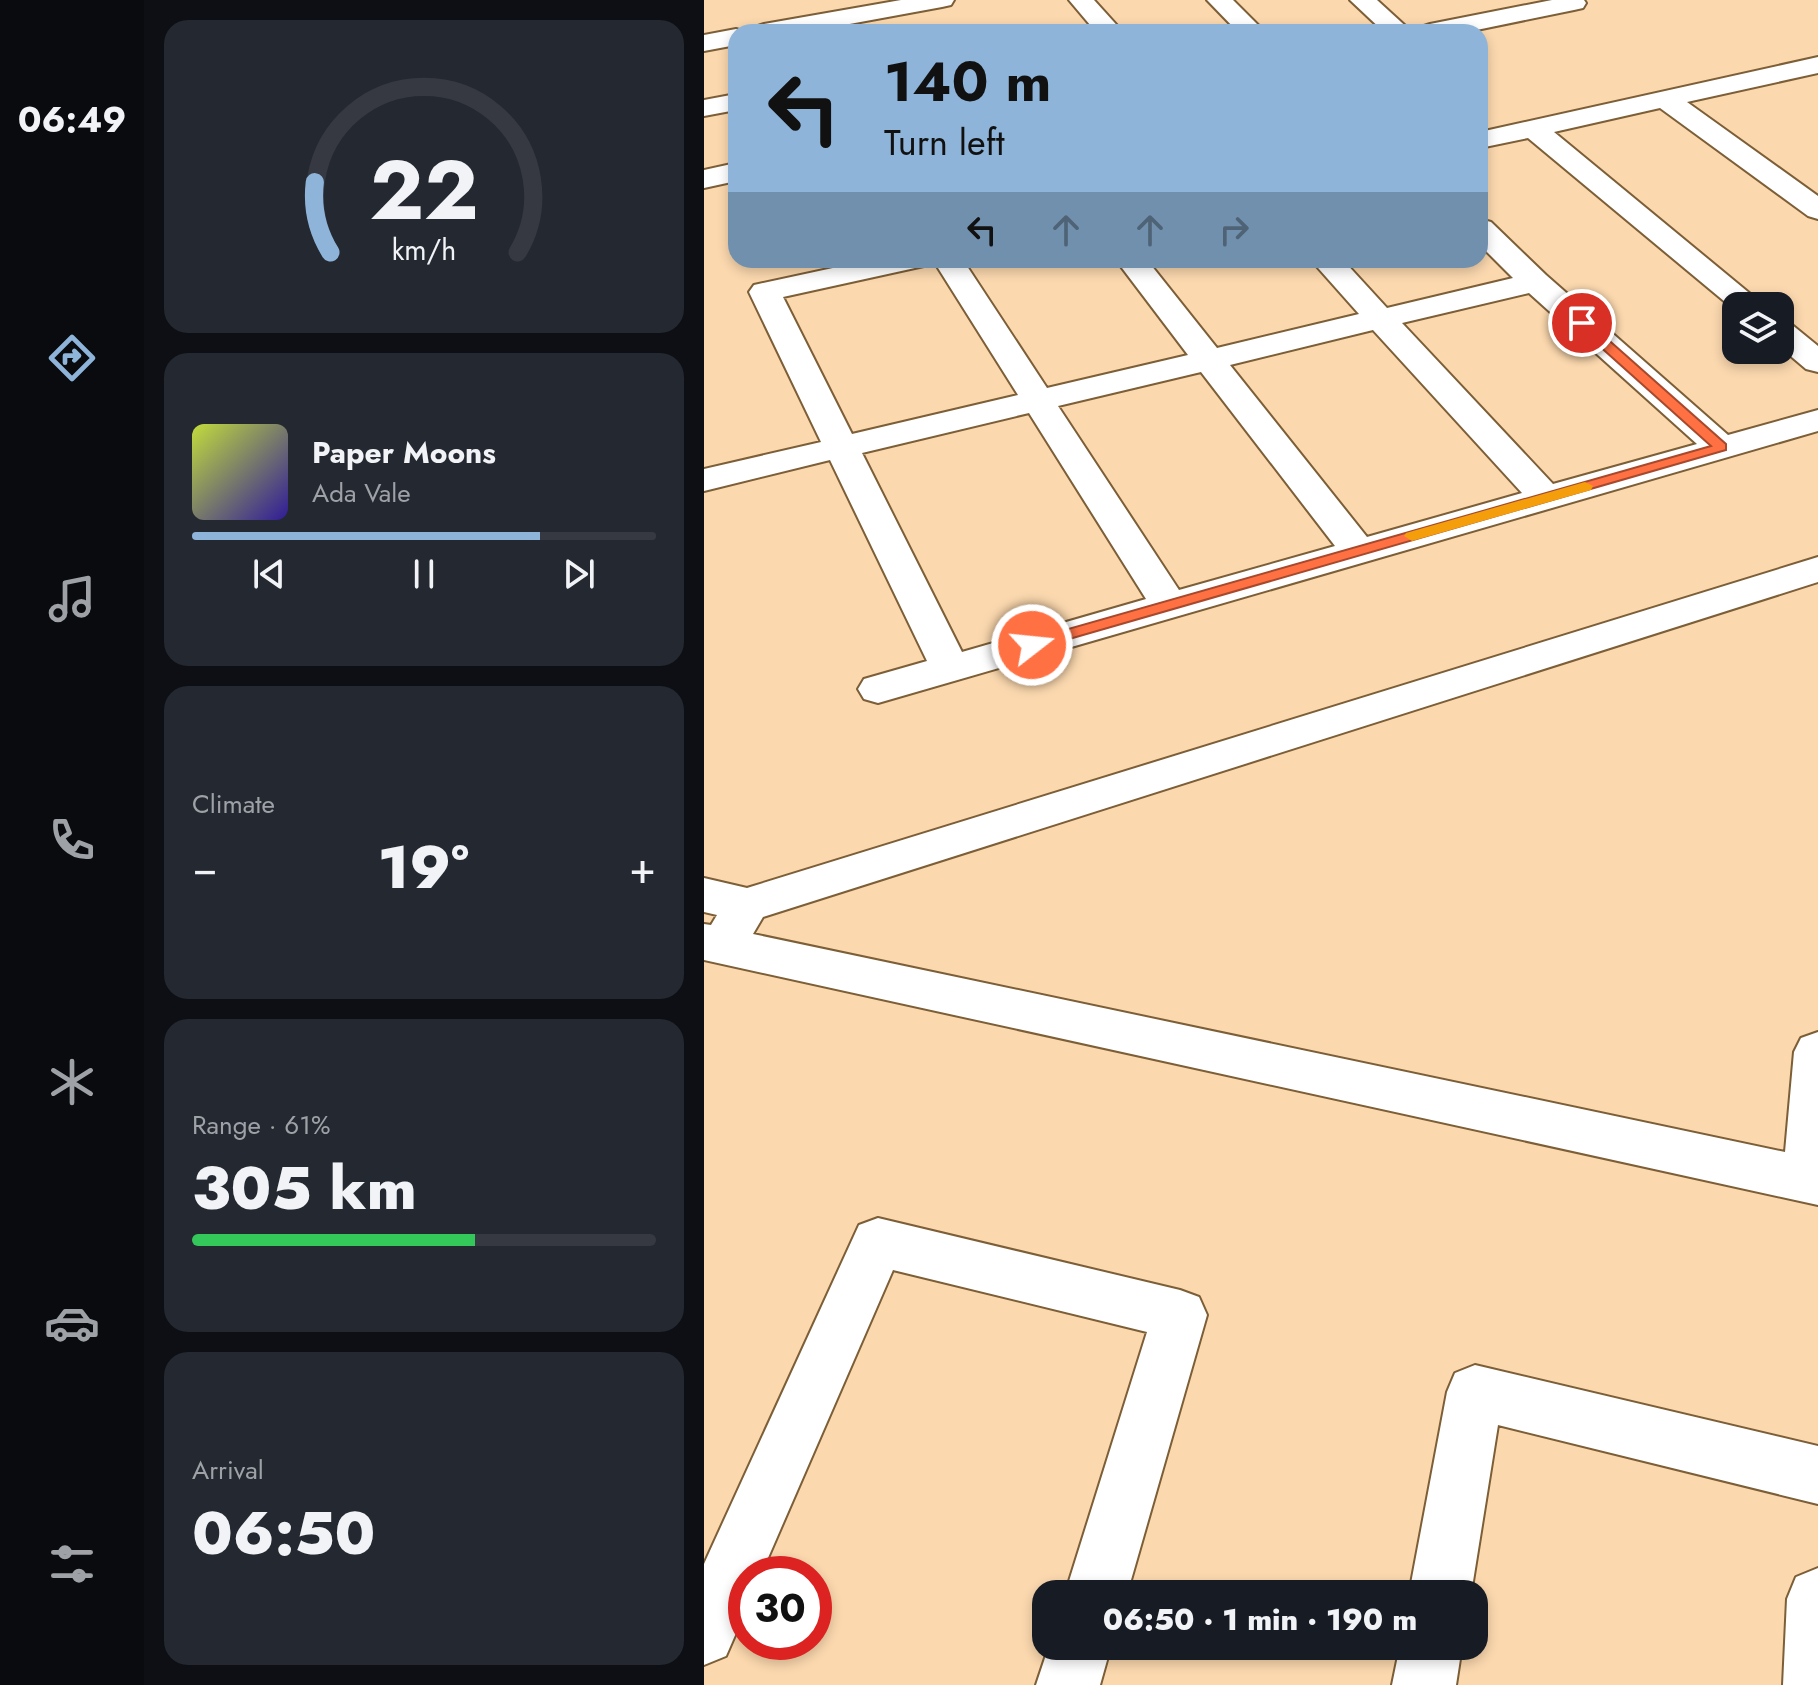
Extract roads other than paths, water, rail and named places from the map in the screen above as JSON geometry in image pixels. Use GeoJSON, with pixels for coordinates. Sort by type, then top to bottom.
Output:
{"type":"FeatureCollection","features":[{"type":"Feature","properties":{"kind":"street"},"geometry":{"type":"LineString","coordinates":[[808,24],[942,0]]}},
{"type":"Feature","properties":{"kind":"street"},"geometry":{"type":"LineString","coordinates":[[1081,0],[1100,24]]}},
{"type":"Feature","properties":{"kind":"street"},"geometry":{"type":"LineString","coordinates":[[1219,0],[1244,24]]}},
{"type":"Feature","properties":{"kind":"street"},"geometry":{"type":"LineString","coordinates":[[1362,0],[1390,24]]}},
{"type":"Feature","properties":{"kind":"street"},"geometry":{"type":"LineString","coordinates":[[1460,24],[1530,5],[1574,3]]}},
{"type":"Feature","properties":{"kind":"street"},"geometry":{"type":"LineString","coordinates":[[704,43],[728,38]]}},
{"type":"Feature","properties":{"kind":"street"},"geometry":{"type":"LineString","coordinates":[[1488,138],[1818,65]]}},
{"type":"Feature","properties":{"kind":"street"},"geometry":{"type":"LineString","coordinates":[[1786,72],[1818,93]]}},
{"type":"Feature","properties":{"kind":"street"},"geometry":{"type":"LineString","coordinates":[[1665,99],[1818,210]]}},
{"type":"Feature","properties":{"kind":"street"},"geometry":{"type":"LineString","coordinates":[[704,108],[728,104]]}},
{"type":"Feature","properties":{"kind":"street"},"geometry":{"type":"LineString","coordinates":[[1533,128],[1732,292]]}},
{"type":"Feature","properties":{"kind":"street"},"geometry":{"type":"LineString","coordinates":[[704,179],[728,174]]}},
{"type":"Feature","properties":{"kind":"street"},"geometry":{"type":"LineString","coordinates":[[1488,236],[1721,447]]}},
{"type":"Feature","properties":{"kind":"street"},"geometry":{"type":"LineString","coordinates":[[876,268],[765,292],[950,668]]}},
{"type":"Feature","properties":{"kind":"street"},"geometry":{"type":"LineString","coordinates":[[953,268],[1169,605]]}},
{"type":"Feature","properties":{"kind":"street"},"geometry":{"type":"LineString","coordinates":[[1137,268],[1358,551]]}},
{"type":"Feature","properties":{"kind":"street"},"geometry":{"type":"LineString","coordinates":[[1333,268],[1546,498]]}},
{"type":"Feature","properties":{"kind":"street"},"geometry":{"type":"LineString","coordinates":[[704,480],[837,438],[1526,273]]}},
{"type":"Feature","properties":{"kind":"street"},"geometry":{"type":"LineString","coordinates":[[1794,342],[1818,362]]}},
{"type":"Feature","properties":{"kind":"street"},"geometry":{"type":"LineString","coordinates":[[878,689],[1818,420]]}},
{"type":"Feature","properties":{"kind":"street"},"geometry":{"type":"LineString","coordinates":[[704,459],[837,438]]}},
{"type":"Feature","properties":{"kind":"street"},"geometry":{"type":"LineString","coordinates":[[704,895],[747,905],[1818,569]]}},
{"type":"Feature","properties":{"kind":"street"},"geometry":{"type":"LineString","coordinates":[[747,905],[713,944],[1814,1180],[1818,1052]]}},
{"type":"Feature","properties":{"kind":"street"},"geometry":{"type":"LineString","coordinates":[[704,1634],[878,1242],[1180,1315],[1100,1580]]}},
{"type":"Feature","properties":{"kind":"street"},"geometry":{"type":"LineString","coordinates":[[1442,1580],[1475,1392],[1818,1475]]}},
{"type":"Feature","properties":{"kind":"street"},"geometry":{"type":"LineString","coordinates":[[1815,1685],[1818,1599]]}},
{"type":"Feature","properties":{"kind":"street"},"geometry":{"type":"LineString","coordinates":[[1068,1685],[1076,1660]]}},
{"type":"Feature","properties":{"kind":"street"},"geometry":{"type":"LineString","coordinates":[[1424,1685],[1428,1660]]}}]}
